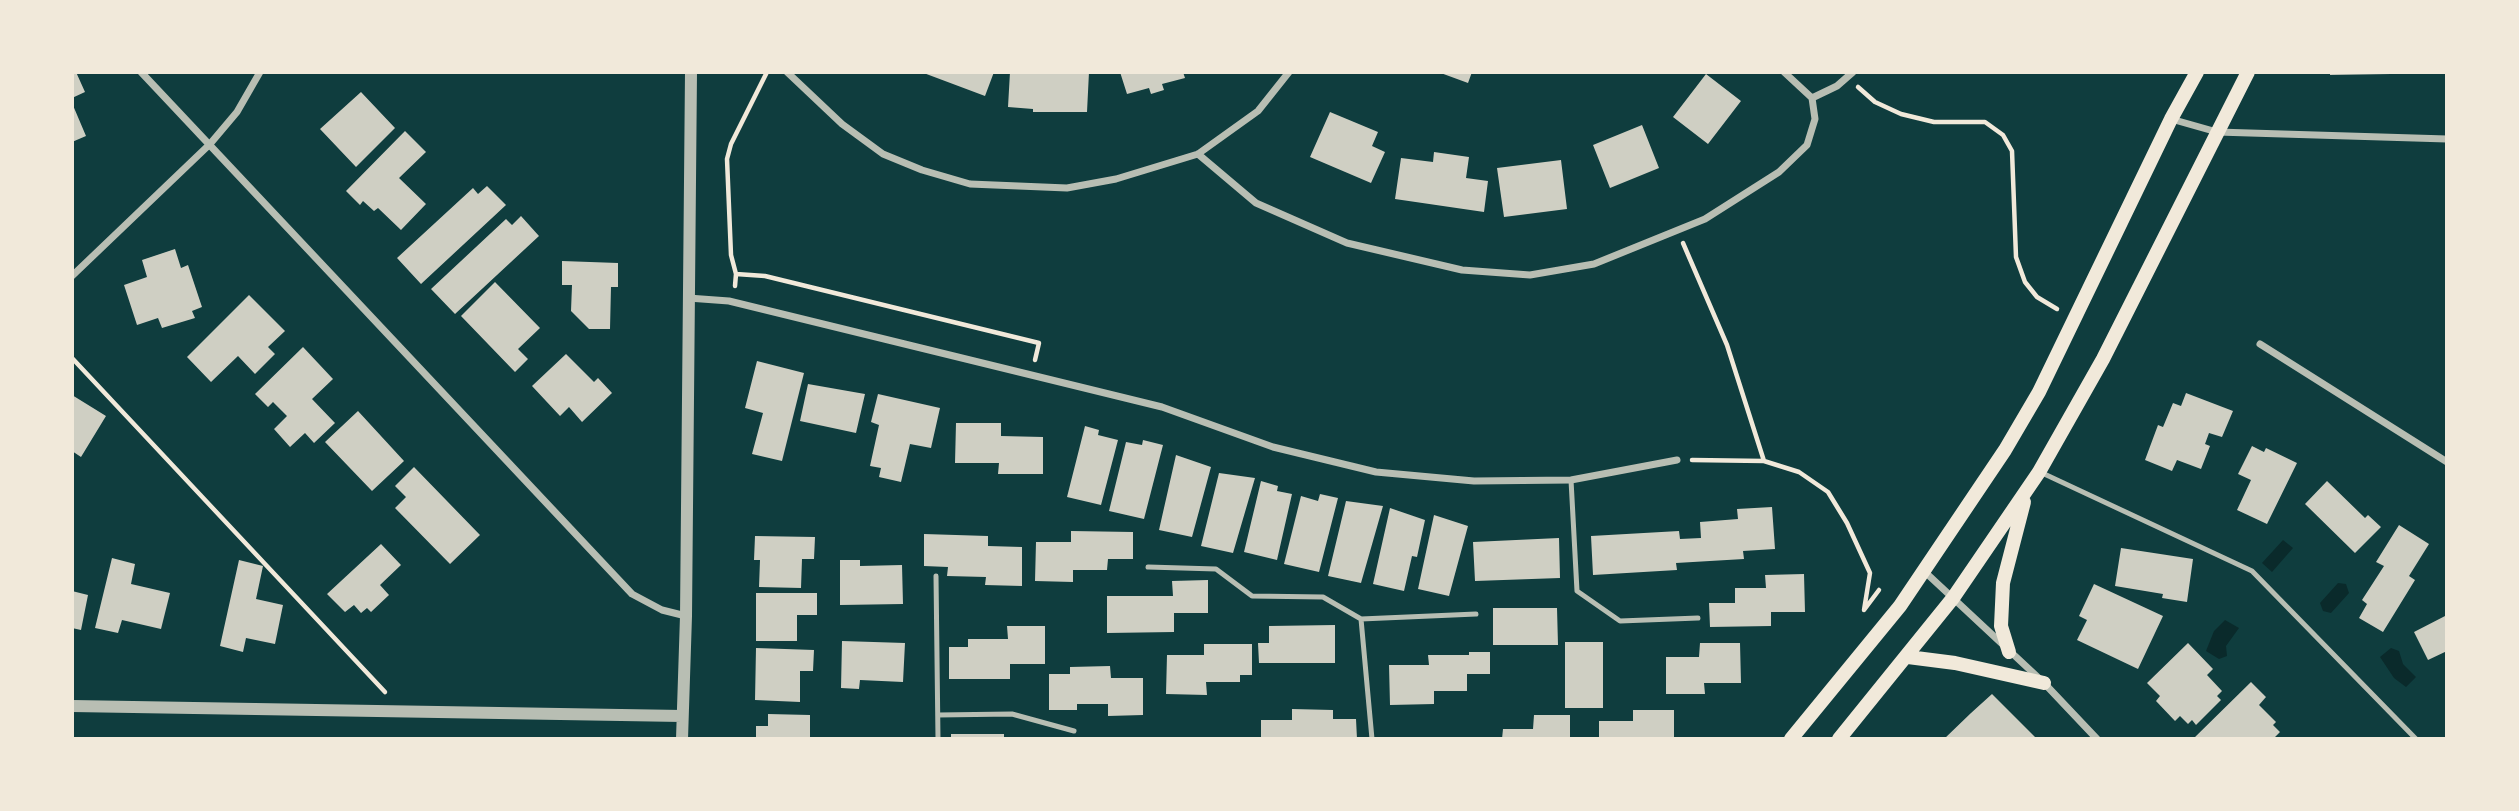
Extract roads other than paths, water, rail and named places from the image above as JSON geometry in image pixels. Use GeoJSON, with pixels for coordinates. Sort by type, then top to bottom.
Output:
{"type":"FeatureCollection","features":[{"type":"Feature","properties":{"kind":"main road"},"geometry":{"type":"LineString","coordinates":[[1791,739],[1925,572],[2006,450],[2039,392],[2171,119],[2197,72]]}},
{"type":"Feature","properties":{"kind":"main road"},"geometry":{"type":"LineString","coordinates":[[1839,739],[1908,657],[1953,598],[2028,490],[2104,359],[2248,72]]}},
{"type":"Feature","properties":{"kind":"main road"},"geometry":{"type":"LineString","coordinates":[[2009,652],[2001,626],[2003,583],[2028,490]]}},
{"type":"Feature","properties":{"kind":"main road"},"geometry":{"type":"LineString","coordinates":[[1908,657],[1948,662],[2044,683]]}},
{"type":"Feature","properties":{"kind":"street"},"geometry":{"type":"LineString","coordinates":[[141,72],[632,594],[662,610],[686,615]]}},
{"type":"Feature","properties":{"kind":"street"},"geometry":{"type":"LineString","coordinates":[[72,276],[210,144],[237,112],[260,72]]}},
{"type":"Feature","properties":{"kind":"street"},"geometry":{"type":"LineString","coordinates":[[682,739],[686,615],[691,72]]}},
{"type":"Feature","properties":{"kind":"street"},"geometry":{"type":"LineString","coordinates":[[787,72],[842,124],[883,154],[922,170],[970,184],[1067,188],[1116,179],[1198,154],[1258,111],[1289,72]]}},
{"type":"Feature","properties":{"kind":"street"},"geometry":{"type":"LineString","coordinates":[[1198,154],[1256,203],[1347,243],[1462,270],[1530,275],[1594,264],[1678,231],[1705,219],[1769,178],[1807,145],[1815,120],[1812,98],[1784,72]]}},
{"type":"Feature","properties":{"kind":"street"},"geometry":{"type":"LineString","coordinates":[[1812,98],[1837,86],[1850,74]]}},
{"type":"Feature","properties":{"kind":"street"},"geometry":{"type":"LineString","coordinates":[[2171,119],[2217,132],[2447,139]]}},
{"type":"Feature","properties":{"kind":"street"},"geometry":{"type":"LineString","coordinates":[[688,298],[729,301],[1162,407],[1273,447],[1376,471],[1474,481],[1571,480],[1677,460]]}},
{"type":"Feature","properties":{"kind":"street"},"geometry":{"type":"LineString","coordinates":[[2260,344],[2447,462]]}},
{"type":"Feature","properties":{"kind":"street"},"geometry":{"type":"LineString","coordinates":[[1925,572],[2044,683],[2097,739]]}},
{"type":"Feature","properties":{"kind":"street"},"geometry":{"type":"LineString","coordinates":[[72,706],[682,716]]}},
{"type":"Feature","properties":{"kind":"lane"},"geometry":{"type":"LineString","coordinates":[[2039,472],[2252,571],[2416,739]]}},
{"type":"Feature","properties":{"kind":"lane"},"geometry":{"type":"LineString","coordinates":[[1571,480],[1577,591],[1620,621],[1698,618]]}},
{"type":"Feature","properties":{"kind":"lane"},"geometry":{"type":"LineString","coordinates":[[1148,568],[1216,569],[1252,596],[1323,597],[1361,619],[1476,614]]}},
{"type":"Feature","properties":{"kind":"lane"},"geometry":{"type":"LineString","coordinates":[[936,576],[938,739]]}},
{"type":"Feature","properties":{"kind":"lane"},"geometry":{"type":"LineString","coordinates":[[1361,619],[1372,739]]}},
{"type":"Feature","properties":{"kind":"lane"},"geometry":{"type":"LineString","coordinates":[[938,715],[1012,714],[1074,731]]}},
{"type":"Feature","properties":{"kind":"water"},"geometry":{"type":"Polygon","coordinates":[[[2283,540],[2293,548],[2272,572],[2262,563],[2283,540]]]}},
{"type":"Feature","properties":{"kind":"water"},"geometry":{"type":"Polygon","coordinates":[[[2338,583],[2346,584],[2349,593],[2331,613],[2323,611],[2320,603],[2338,583]]]}},
{"type":"Feature","properties":{"kind":"water"},"geometry":{"type":"Polygon","coordinates":[[[2225,620],[2239,628],[2226,646],[2227,656],[2219,659],[2206,651],[2214,631],[2225,620]]]}},
{"type":"Feature","properties":{"kind":"water"},"geometry":{"type":"Polygon","coordinates":[[[2391,648],[2399,651],[2403,664],[2416,677],[2406,687],[2394,678],[2380,657],[2391,648]]]}}]}
